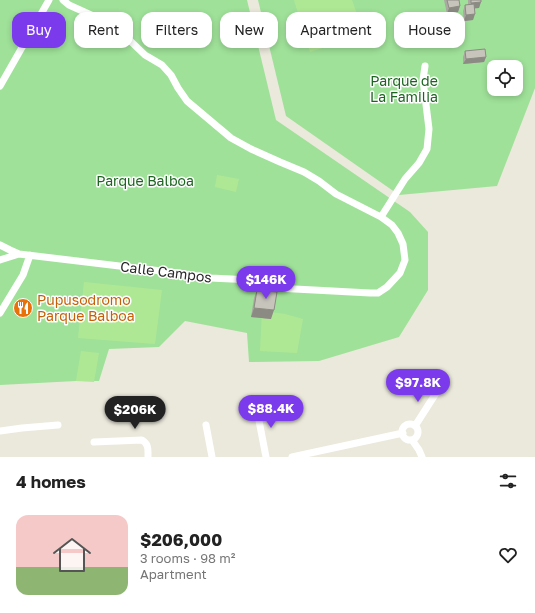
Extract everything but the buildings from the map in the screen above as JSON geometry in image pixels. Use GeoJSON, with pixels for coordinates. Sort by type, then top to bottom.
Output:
{"type":"FeatureCollection","features":[{"type":"Feature","properties":{"kind":"street"},"geometry":{"type":"LineString","coordinates":[[0,86],[49,0]]}},
{"type":"Feature","properties":{"kind":"street"},"geometry":{"type":"LineString","coordinates":[[63,0],[69,5],[110,24],[122,33],[145,55],[162,65],[171,75],[187,101],[231,138],[251,149],[304,172],[336,194],[381,217],[405,179],[419,163],[427,149],[429,129],[423,80],[424,66]]}},
{"type":"Feature","properties":{"kind":"street","name":"Calle Campos"},"geometry":{"type":"LineString","coordinates":[[19,254],[178,272],[210,278],[253,280],[276,288],[370,293],[378,292],[387,287],[400,273],[405,260],[404,244],[398,233],[392,225],[381,217]]}},
{"type":"Feature","properties":{"kind":"street"},"geometry":{"type":"LineString","coordinates":[[0,245],[19,254]]}},
{"type":"Feature","properties":{"kind":"street"},"geometry":{"type":"LineString","coordinates":[[0,260],[19,254]]}},
{"type":"Feature","properties":{"kind":"street"},"geometry":{"type":"LineString","coordinates":[[0,313],[23,275],[30,255]]}},
{"type":"Feature","properties":{"kind":"street"},"geometry":{"type":"LineString","coordinates":[[415,426],[438,390]]}},
{"type":"Feature","properties":{"kind":"street"},"geometry":{"type":"LineString","coordinates":[[256,405],[266,457]]}},
{"type":"Feature","properties":{"kind":"street"},"geometry":{"type":"LineString","coordinates":[[402,434],[403,430],[408,425],[411,424],[415,426],[418,432],[412,440]]}},
{"type":"Feature","properties":{"kind":"street"},"geometry":{"type":"LineString","coordinates":[[0,431],[58,425]]}},
{"type":"Feature","properties":{"kind":"street"},"geometry":{"type":"LineString","coordinates":[[206,425],[212,457]]}},
{"type":"Feature","properties":{"kind":"street"},"geometry":{"type":"LineString","coordinates":[[402,434],[406,438],[412,440],[422,457]]}},
{"type":"Feature","properties":{"kind":"street"},"geometry":{"type":"LineString","coordinates":[[292,457],[402,434]]}},
{"type":"Feature","properties":{"kind":"street"},"geometry":{"type":"LineString","coordinates":[[94,442],[142,440],[146,442],[148,457]]}},
{"type":"Feature","properties":{"kind":"green space","name":"Parque Balboa"},"geometry":{"type":"Polygon","coordinates":[[[0,0],[247,0],[250,12],[220,12],[220,48],[259,48],[276,120],[410,212],[428,232],[428,290],[399,337],[319,361],[249,362],[247,333],[185,321],[159,347],[109,349],[99,381],[0,385],[0,0]]]}},
{"type":"Feature","properties":{"kind":"green space","name":"Parque de La Familia"},"geometry":{"type":"Polygon","coordinates":[[[258,0],[535,0],[535,88],[497,186],[399,195],[286,116],[270,48],[278,48],[278,12],[261,12],[258,0]]]}},
{"type":"Feature","properties":{"kind":"green space"},"geometry":{"type":"Polygon","coordinates":[[[294,0],[352,0],[356,12],[298,12],[294,0]]]}},
{"type":"Feature","properties":{"kind":"green space"},"geometry":{"type":"Polygon","coordinates":[[[309,48],[322,48],[310,52],[309,48]]]}},
{"type":"Feature","properties":{"kind":"green space"},"geometry":{"type":"Polygon","coordinates":[[[217,175],[239,179],[236,192],[215,187],[217,175]]]}},
{"type":"Feature","properties":{"kind":"green space"},"geometry":{"type":"Polygon","coordinates":[[[84,282],[162,290],[155,344],[78,338],[84,282]]]}},
{"type":"Feature","properties":{"kind":"green space"},"geometry":{"type":"Polygon","coordinates":[[[262,311],[285,314],[303,319],[297,353],[260,351],[262,311]]]}},
{"type":"Feature","properties":{"kind":"green space"},"geometry":{"type":"Polygon","coordinates":[[[81,351],[99,353],[94,382],[76,381],[81,351]]]}},
{"type":"Feature","properties":{"kind":"place","name":"Pupusodromo Parque Balboa"},"geometry":{"type":"Point","coordinates":[23,308]}}]}
